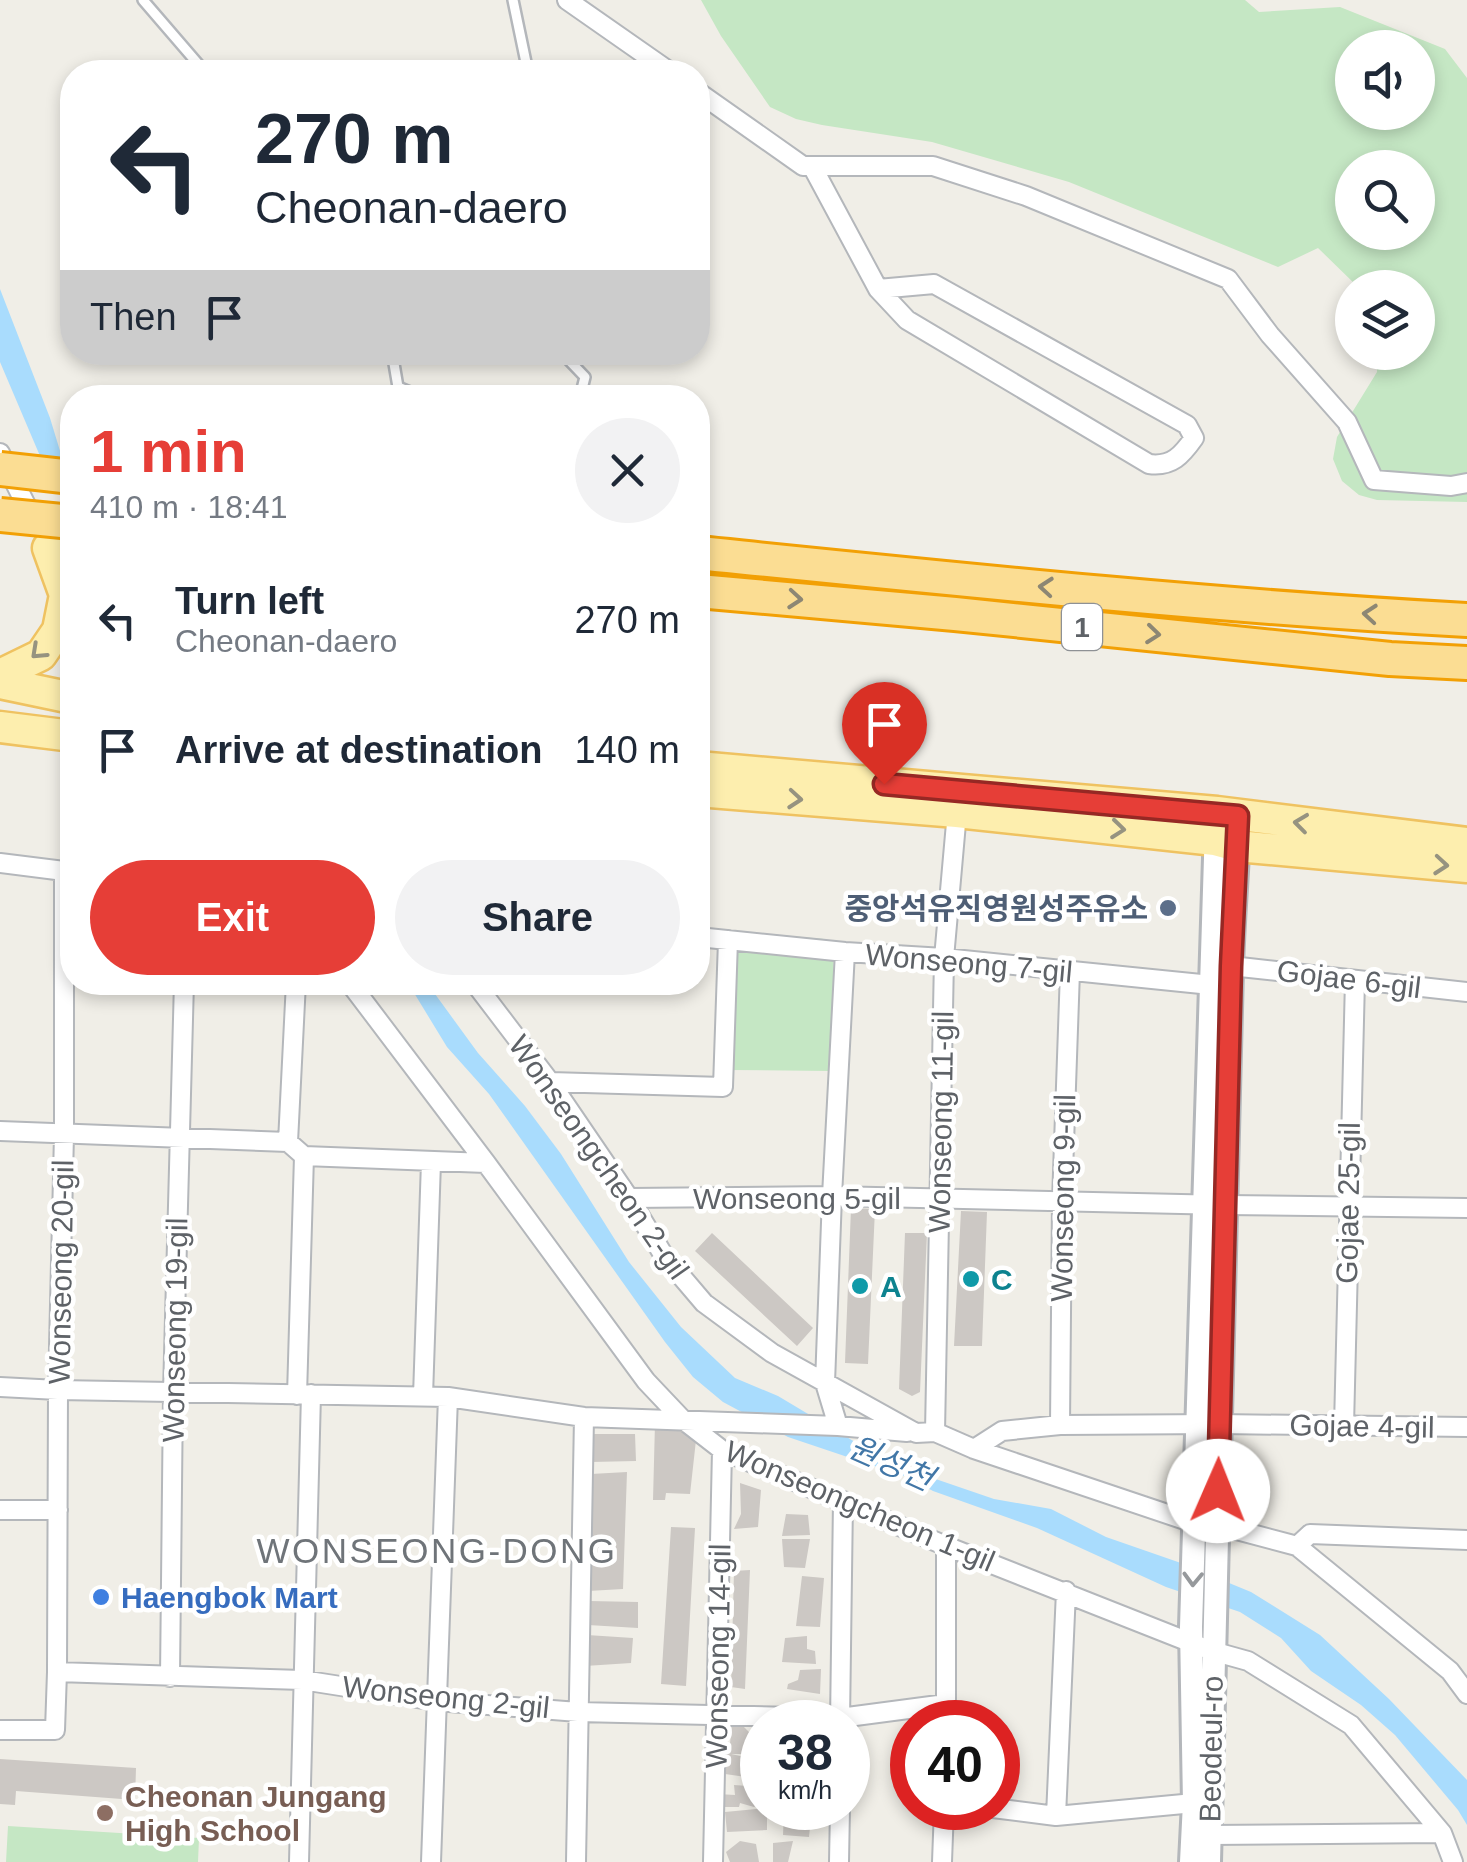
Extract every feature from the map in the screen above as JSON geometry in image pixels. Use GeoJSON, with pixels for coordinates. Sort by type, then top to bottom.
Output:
{"type":"FeatureCollection","features":[{"type":"Feature","properties":{"kind":"highway"},"geometry":{"type":"LineString","coordinates":[[0,469],[60,476]]}},
{"type":"Feature","properties":{"kind":"highway"},"geometry":{"type":"LineString","coordinates":[[0,514],[60,521]]}},
{"type":"Feature","properties":{"kind":"highway","name":"1"},"geometry":{"type":"LineString","coordinates":[[710,554],[956,580],[1467,620]]}},
{"type":"Feature","properties":{"kind":"highway","name":"1"},"geometry":{"type":"LineString","coordinates":[[710,591],[1467,664]]}},
{"type":"Feature","properties":{"kind":"main road"},"geometry":{"type":"LineString","coordinates":[[48,548],[60,581]]}},
{"type":"Feature","properties":{"kind":"main road"},"geometry":{"type":"LineString","coordinates":[[0,675],[40,655],[58,630],[60,620]]}},
{"type":"Feature","properties":{"kind":"main road"},"geometry":{"type":"LineString","coordinates":[[0,683],[60,696]]}},
{"type":"Feature","properties":{"kind":"main road"},"geometry":{"type":"LineString","coordinates":[[0,727],[60,734]]}},
{"type":"Feature","properties":{"kind":"main road"},"geometry":{"type":"LineString","coordinates":[[710,768],[1227,828],[1467,867]]}},
{"type":"Feature","properties":{"kind":"main road"},"geometry":{"type":"LineString","coordinates":[[710,792],[957,812],[1467,842]]}},
{"type":"Feature","properties":{"kind":"street"},"geometry":{"type":"LineString","coordinates":[[567,0],[653,60]]}},
{"type":"Feature","properties":{"kind":"street"},"geometry":{"type":"LineString","coordinates":[[710,100],[803,166],[934,166],[1026,196],[1228,279],[1270,335],[1348,422],[1374,480],[1451,486],[1467,482]]}},
{"type":"Feature","properties":{"kind":"street"},"geometry":{"type":"LineString","coordinates":[[812,166],[878,288],[907,320],[1149,464],[1163,466],[1181,456],[1194,438],[1187,425],[934,284],[878,288]]}},
{"type":"Feature","properties":{"kind":"street"},"geometry":{"type":"LineString","coordinates":[[0,452],[60,568]]}},
{"type":"Feature","properties":{"kind":"street","name":"Wonseong 11-gil"},"geometry":{"type":"LineString","coordinates":[[925,1432],[939,1198],[944,958],[957,812]]}},
{"type":"Feature","properties":{"kind":"street"},"geometry":{"type":"LineString","coordinates":[[1202,1639],[1215,1205],[1231,966],[1227,828]]}},
{"type":"Feature","properties":{"kind":"street"},"geometry":{"type":"LineString","coordinates":[[1215,1205],[1211,985],[1227,828]]}},
{"type":"Feature","properties":{"kind":"street"},"geometry":{"type":"LineString","coordinates":[[0,863],[60,871]]}},
{"type":"Feature","properties":{"kind":"street","name":"Wonseong 7-gil"},"geometry":{"type":"LineString","coordinates":[[710,938],[1211,985]]}},
{"type":"Feature","properties":{"kind":"street"},"geometry":{"type":"LineString","coordinates":[[550,1082],[723,1087],[728,940]]}},
{"type":"Feature","properties":{"kind":"street"},"geometry":{"type":"LineString","coordinates":[[838,1426],[825,1382],[845,952]]}},
{"type":"Feature","properties":{"kind":"street","name":"Gojae 6-gil"},"geometry":{"type":"LineString","coordinates":[[1231,966],[1467,992]]}},
{"type":"Feature","properties":{"kind":"street","name":"Wonseong 9-gil"},"geometry":{"type":"LineString","coordinates":[[1060,1425],[1070,970]]}},
{"type":"Feature","properties":{"kind":"street","name":"Gojae 25-gil"},"geometry":{"type":"LineString","coordinates":[[1344,1426],[1355,980]]}},
{"type":"Feature","properties":{"kind":"street","name":"Wonseong 20-gil"},"geometry":{"type":"LineString","coordinates":[[58,1672],[58,1390],[66,995]]}},
{"type":"Feature","properties":{"kind":"street","name":"Wonseong 19-gil"},"geometry":{"type":"LineString","coordinates":[[170,1677],[183,995]]}},
{"type":"Feature","properties":{"kind":"street"},"geometry":{"type":"LineString","coordinates":[[288,1142],[295,995]]}},
{"type":"Feature","properties":{"kind":"street","name":"Wonseongcheon 1-gil"},"geometry":{"type":"LineString","coordinates":[[360,995],[646,1381],[682,1419],[722,1450],[946,1546],[1202,1639],[1248,1661],[1351,1726],[1442,1833],[1453,1862]]}},
{"type":"Feature","properties":{"kind":"street","name":"Wonseongcheon 2-gil"},"geometry":{"type":"LineString","coordinates":[[484,995],[550,1082],[664,1256],[704,1303],[772,1354],[925,1432],[1206,1530],[1297,1546],[1458,1671],[1467,1694]]}},
{"type":"Feature","properties":{"kind":"street"},"geometry":{"type":"LineString","coordinates":[[0,1131],[288,1142],[304,1156],[486,1162]]}},
{"type":"Feature","properties":{"kind":"street"},"geometry":{"type":"LineString","coordinates":[[299,1862],[304,1156]]}},
{"type":"Feature","properties":{"kind":"street"},"geometry":{"type":"LineString","coordinates":[[423,1396],[431,1162]]}},
{"type":"Feature","properties":{"kind":"street","name":"Wonseong 5-gil"},"geometry":{"type":"LineString","coordinates":[[629,1198],[832,1196],[1467,1208]]}},
{"type":"Feature","properties":{"kind":"street"},"geometry":{"type":"LineString","coordinates":[[0,1387],[448,1397],[584,1417],[925,1432]]}},
{"type":"Feature","properties":{"kind":"street"},"geometry":{"type":"LineString","coordinates":[[430,1862],[448,1397]]}},
{"type":"Feature","properties":{"kind":"street"},"geometry":{"type":"LineString","coordinates":[[576,1862],[584,1417]]}},
{"type":"Feature","properties":{"kind":"street","name":"Gojae 4-gil"},"geometry":{"type":"LineString","coordinates":[[974,1448],[1002,1431],[1060,1425],[1467,1427]]}},
{"type":"Feature","properties":{"kind":"street","name":"Wonseong 14-gil"},"geometry":{"type":"LineString","coordinates":[[713,1862],[722,1450]]}},
{"type":"Feature","properties":{"kind":"street"},"geometry":{"type":"LineString","coordinates":[[840,1700],[844,1501]]}},
{"type":"Feature","properties":{"kind":"street"},"geometry":{"type":"LineString","coordinates":[[0,1510],[58,1510]]}},
{"type":"Feature","properties":{"kind":"street"},"geometry":{"type":"LineString","coordinates":[[1297,1546],[1310,1534],[1467,1540]]}},
{"type":"Feature","properties":{"kind":"street"},"geometry":{"type":"LineString","coordinates":[[946,1546],[946,1700]]}},
{"type":"Feature","properties":{"kind":"street"},"geometry":{"type":"LineString","coordinates":[[1056,1816],[1066,1592]]}},
{"type":"Feature","properties":{"kind":"street","name":"Beodeul-ro"},"geometry":{"type":"LineString","coordinates":[[1191,1862],[1202,1639]]}},
{"type":"Feature","properties":{"kind":"street","name":"Beodeul-ro"},"geometry":{"type":"LineString","coordinates":[[1202,1639],[1209,1862]]}},
{"type":"Feature","properties":{"kind":"street"},"geometry":{"type":"LineString","coordinates":[[0,1730],[55,1730],[58,1672]]}},
{"type":"Feature","properties":{"kind":"street","name":"Wonseong 2-gil"},"geometry":{"type":"LineString","coordinates":[[58,1672],[302,1680],[436,1702],[578,1712],[740,1715]]}},
{"type":"Feature","properties":{"kind":"street","name":"Beodeul-ro"},"geometry":{"type":"LineString","coordinates":[[1020,1811],[1056,1816],[1194,1802]]}},
{"type":"Feature","properties":{"kind":"street"},"geometry":{"type":"LineString","coordinates":[[839,1862],[840,1830]]}},
{"type":"Feature","properties":{"kind":"street"},"geometry":{"type":"LineString","coordinates":[[942,1862],[943,1830]]}},
{"type":"Feature","properties":{"kind":"street"},"geometry":{"type":"LineString","coordinates":[[1210,1835],[1442,1833]]}},
{"type":"Feature","properties":{"kind":"lane"},"geometry":{"type":"LineString","coordinates":[[142,0],[194,60]]}},
{"type":"Feature","properties":{"kind":"lane"},"geometry":{"type":"LineString","coordinates":[[513,0],[526,60]]}},
{"type":"Feature","properties":{"kind":"green space"},"geometry":{"type":"Polygon","coordinates":[[[701,0],[1245,0],[1259,12],[1340,7],[1398,30],[1335,30],[1335,130],[1435,130],[1435,45],[1445,49],[1467,78],[1467,502],[1377,500],[1359,495],[1342,481],[1333,459],[1337,437],[1377,370],[1435,370],[1435,270],[1341,270],[1318,248],[1278,267],[1069,182],[932,142],[822,125],[770,107],[701,0]]]}},
{"type":"Feature","properties":{"kind":"green space"},"geometry":{"type":"Polygon","coordinates":[[[745,932],[824,939],[834,951],[830,1071],[730,1070],[736,940],[745,932]]]}},
{"type":"Feature","properties":{"kind":"green space"},"geometry":{"type":"Polygon","coordinates":[[[8,1826],[199,1838],[198,1862],[6,1862],[8,1826]]]}},
{"type":"Feature","properties":{"kind":"water"},"geometry":{"type":"Polygon","coordinates":[[[0,289],[60,451],[60,491],[40,456],[0,362],[0,289]]]}},
{"type":"Feature","properties":{"kind":"water","name":"원성천"},"geometry":{"type":"Polygon","coordinates":[[[415,995],[436,995],[561,1154],[629,1262],[681,1327],[735,1378],[778,1396],[855,1442],[921,1474],[994,1499],[1051,1509],[1106,1537],[1251,1592],[1320,1635],[1467,1780],[1467,1825],[1395,1735],[1361,1705],[1311,1671],[1281,1638],[1240,1612],[1166,1587],[1037,1528],[933,1491],[907,1477],[788,1437],[723,1402],[693,1377],[665,1342],[489,1094],[447,1047],[415,995]]]}},
{"type":"Feature","properties":{"kind":"building","name":"A"},"geometry":{"type":"Polygon","coordinates":[[[851,1208],[875,1209],[868,1364],[845,1363],[851,1208]]]}},
{"type":"Feature","properties":{"kind":"building","name":"C"},"geometry":{"type":"Polygon","coordinates":[[[961,1211],[987,1212],[982,1346],[954,1346],[961,1211]]]}},
{"type":"Feature","properties":{"kind":"building"},"geometry":{"type":"Polygon","coordinates":[[[712,1233],[813,1328],[797,1346],[695,1251],[712,1233]]]}},
{"type":"Feature","properties":{"kind":"building"},"geometry":{"type":"Polygon","coordinates":[[[905,1233],[927,1233],[920,1392],[912,1396],[899,1389],[905,1233]]]}},
{"type":"Feature","properties":{"kind":"building"},"geometry":{"type":"Polygon","coordinates":[[[655,1423],[681,1428],[696,1440],[690,1494],[666,1493],[665,1500],[653,1500],[655,1423]]]}},
{"type":"Feature","properties":{"kind":"building"},"geometry":{"type":"Polygon","coordinates":[[[591,1434],[635,1434],[636,1461],[591,1462],[591,1434]]]}},
{"type":"Feature","properties":{"kind":"building"},"geometry":{"type":"Polygon","coordinates":[[[627,1472],[623,1589],[588,1591],[591,1474],[627,1472]]]}},
{"type":"Feature","properties":{"kind":"building"},"geometry":{"type":"Polygon","coordinates":[[[740,1483],[761,1490],[758,1527],[734,1529],[741,1514],[740,1483]]]}},
{"type":"Feature","properties":{"kind":"building"},"geometry":{"type":"Polygon","coordinates":[[[786,1514],[808,1515],[810,1535],[782,1536],[786,1514]]]}},
{"type":"Feature","properties":{"kind":"building"},"geometry":{"type":"Polygon","coordinates":[[[671,1527],[695,1528],[686,1686],[661,1684],[671,1527]]]}},
{"type":"Feature","properties":{"kind":"building"},"geometry":{"type":"Polygon","coordinates":[[[782,1539],[810,1539],[805,1568],[784,1567],[782,1539]]]}},
{"type":"Feature","properties":{"kind":"building"},"geometry":{"type":"Polygon","coordinates":[[[750,1570],[745,1689],[731,1687],[734,1571],[750,1570]]]}},
{"type":"Feature","properties":{"kind":"building"},"geometry":{"type":"Polygon","coordinates":[[[802,1576],[824,1578],[820,1627],[796,1626],[802,1576]]]}},
{"type":"Feature","properties":{"kind":"building"},"geometry":{"type":"Polygon","coordinates":[[[589,1601],[638,1602],[638,1628],[588,1625],[589,1601]]]}},
{"type":"Feature","properties":{"kind":"building"},"geometry":{"type":"Polygon","coordinates":[[[587,1635],[633,1638],[631,1663],[585,1666],[587,1635]]]}},
{"type":"Feature","properties":{"kind":"building"},"geometry":{"type":"Polygon","coordinates":[[[807,1636],[807,1649],[815,1651],[816,1664],[782,1662],[785,1638],[807,1636]]]}},
{"type":"Feature","properties":{"kind":"building"},"geometry":{"type":"Polygon","coordinates":[[[821,1669],[820,1694],[787,1689],[788,1684],[798,1680],[800,1670],[821,1669]]]}},
{"type":"Feature","properties":{"kind":"building"},"geometry":{"type":"Polygon","coordinates":[[[732,1722],[740,1723],[740,1754],[729,1754],[732,1722]]]}},
{"type":"Feature","properties":{"kind":"building"},"geometry":{"type":"Polygon","coordinates":[[[727,1753],[740,1756],[740,1776],[725,1774],[727,1753]]]}},
{"type":"Feature","properties":{"kind":"building"},"geometry":{"type":"Polygon","coordinates":[[[0,1759],[136,1768],[135,1800],[16,1791],[15,1805],[0,1804],[0,1759]]]}},
{"type":"Feature","properties":{"kind":"building"},"geometry":{"type":"Polygon","coordinates":[[[734,1785],[740,1785],[739,1807],[718,1807],[718,1794],[735,1795],[734,1785]]]}},
{"type":"Feature","properties":{"kind":"building"},"geometry":{"type":"Polygon","coordinates":[[[740,1811],[740,1830],[767,1830],[727,1832],[725,1812],[740,1811]]]}},
{"type":"Feature","properties":{"kind":"building"},"geometry":{"type":"Polygon","coordinates":[[[783,1830],[810,1830],[809,1837],[783,1835],[783,1830]]]}},
{"type":"Feature","properties":{"kind":"building"},"geometry":{"type":"Polygon","coordinates":[[[740,1841],[756,1844],[759,1862],[730,1862],[726,1852],[740,1841]]]}},
{"type":"Feature","properties":{"kind":"building"},"geometry":{"type":"Polygon","coordinates":[[[793,1841],[788,1862],[773,1862],[773,1843],[793,1841]]]}},
{"type":"Feature","properties":{"kind":"place","name":"중앙석유직영원성주유소"},"geometry":{"type":"Point","coordinates":[1168,908]}},
{"type":"Feature","properties":{"kind":"place","name":"C"},"geometry":{"type":"Point","coordinates":[971,1279]}},
{"type":"Feature","properties":{"kind":"place","name":"A"},"geometry":{"type":"Point","coordinates":[860,1286]}},
{"type":"Feature","properties":{"kind":"place","name":"Haengbok Mart"},"geometry":{"type":"Point","coordinates":[101,1597]}},
{"type":"Feature","properties":{"kind":"place","name":"Cheonan Jungang High School"},"geometry":{"type":"Point","coordinates":[105,1813]}},
{"type":"Feature","properties":{"kind":"district","name":"WONSEONG-DONG"},"geometry":{"type":"Point","coordinates":[437,1550]}},
{"type":"Feature","properties":{"kind":"route"},"geometry":{"type":"LineString","coordinates":[[884,784],[1238,816],[1218,1491]]}}]}
